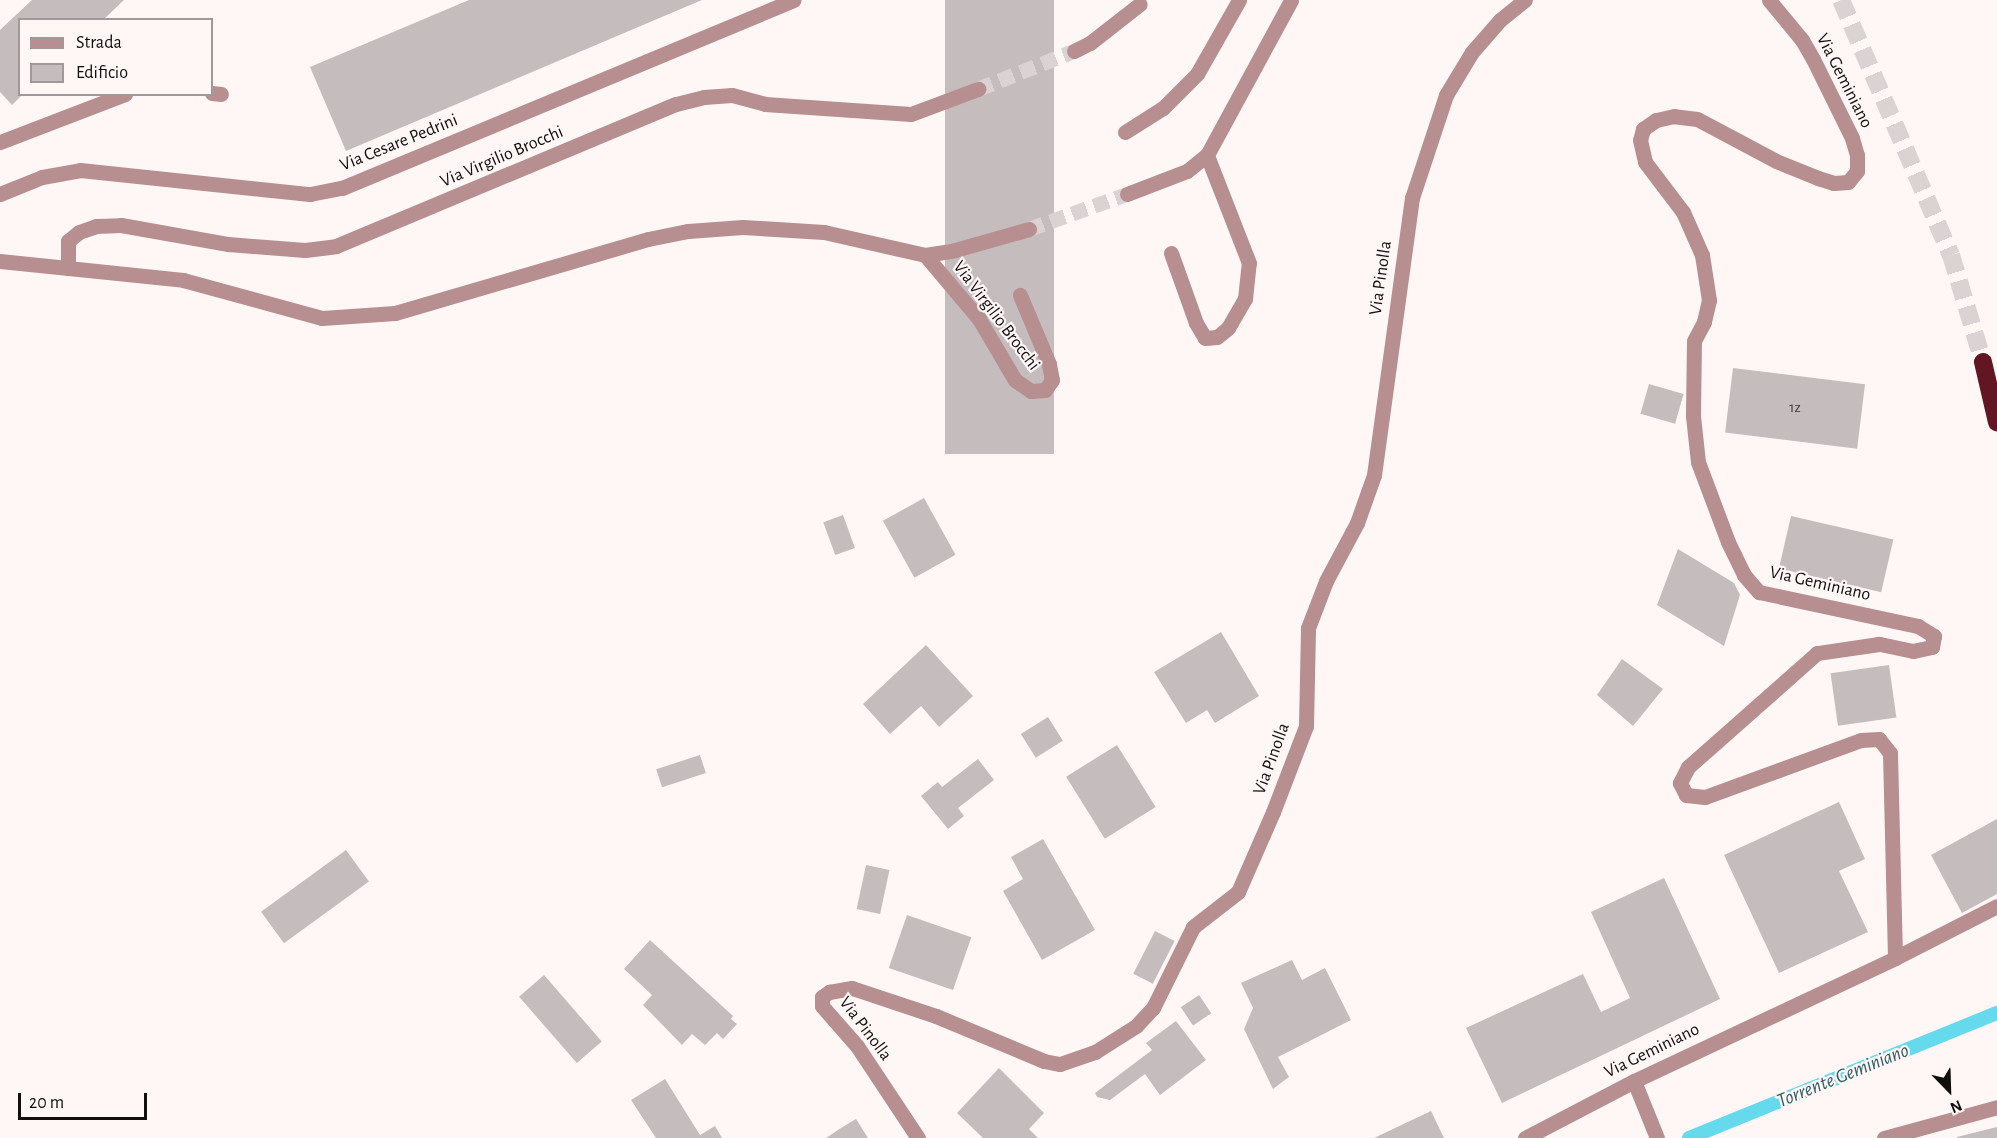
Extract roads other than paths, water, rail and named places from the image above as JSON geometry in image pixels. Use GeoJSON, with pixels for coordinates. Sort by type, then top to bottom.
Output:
{"type":"FeatureCollection","features":[{"type":"Feature","properties":{"kind":"highway"},"geometry":{"type":"LineString","coordinates":[[1983,362],[1997,422]]}},
{"type":"Feature","properties":{"kind":"street","name":"Via Cesare Pedrini"},"geometry":{"type":"LineString","coordinates":[[0,194],[42,177],[80,170],[310,194],[342,188],[793,0]]}},
{"type":"Feature","properties":{"kind":"street"},"geometry":{"type":"LineString","coordinates":[[1125,132],[1163,108],[1197,74],[1239,0]]}},
{"type":"Feature","properties":{"kind":"street"},"geometry":{"type":"LineString","coordinates":[[1127,194],[1187,171],[1207,155],[1291,0]]}},
{"type":"Feature","properties":{"kind":"street","name":"Via Pinolla"},"geometry":{"type":"LineString","coordinates":[[918,1138],[856,1046],[822,1006],[822,997],[829,992],[852,988],[936,1016],[1044,1061],[1060,1064],[1095,1052],[1136,1026],[1158,998],[1193,927],[1238,892],[1273,812],[1306,726],[1308,628],[1326,581],[1357,523],[1374,475],[1412,198],[1446,94],[1472,52],[1500,20],[1525,0]]}},
{"type":"Feature","properties":{"kind":"street","name":"Via Geminiano"},"geometry":{"type":"LineString","coordinates":[[1769,0],[1802,40],[1813,59],[1852,138],[1857,155],[1857,171],[1848,182],[1834,183],[1818,178],[1776,161],[1697,119],[1674,116],[1656,120],[1643,129],[1640,140],[1646,162],[1683,212],[1702,255],[1708,300],[1704,322],[1694,341],[1693,416],[1698,462],[1728,542],[1744,575],[1759,592],[1918,626],[1934,636],[1932,646],[1913,651],[1879,644],[1817,653],[1688,767],[1680,783],[1686,795],[1705,797],[1861,740],[1879,739],[1890,753],[1896,958]]}},
{"type":"Feature","properties":{"kind":"street"},"geometry":{"type":"LineString","coordinates":[[1074,51],[1090,43],[1140,4]]}},
{"type":"Feature","properties":{"kind":"street","name":"Via Virgilio Brocchi"},"geometry":{"type":"LineString","coordinates":[[68,268],[68,241],[79,232],[96,226],[121,225],[228,244],[305,250],[336,246],[676,104],[704,97],[732,95],[765,104],[911,114],[978,88]]}},
{"type":"Feature","properties":{"kind":"street"},"geometry":{"type":"LineString","coordinates":[[0,142],[120,96]]}},
{"type":"Feature","properties":{"kind":"street"},"geometry":{"type":"LineString","coordinates":[[1171,253],[1196,323],[1205,338],[1217,337],[1228,328],[1245,299],[1249,263],[1207,155]]}},
{"type":"Feature","properties":{"kind":"street","name":"Via Virgilio Brocchi"},"geometry":{"type":"LineString","coordinates":[[0,261],[183,280],[322,318],[395,313],[648,239],[688,231],[743,227],[824,232],[925,255],[955,250],[1029,229]]}},
{"type":"Feature","properties":{"kind":"street","name":"Via Virgilio Brocchi"},"geometry":{"type":"LineString","coordinates":[[925,255],[979,319],[1015,380],[1031,392],[1045,390],[1052,380],[1049,364],[1020,295]]}},
{"type":"Feature","properties":{"kind":"street","name":"Via Geminiano"},"geometry":{"type":"LineString","coordinates":[[1525,1138],[1634,1081],[1896,958],[1997,906]]}},
{"type":"Feature","properties":{"kind":"street"},"geometry":{"type":"LineString","coordinates":[[1634,1081],[1657,1138]]}},
{"type":"Feature","properties":{"kind":"street"},"geometry":{"type":"LineString","coordinates":[[1884,1138],[1997,1107]]}},
{"type":"Feature","properties":{"kind":"waterway","name":"Torrente Geminiano"},"geometry":{"type":"LineString","coordinates":[[1689,1138],[1997,1013]]}},
{"type":"Feature","properties":{"kind":"tunnel"},"geometry":{"type":"LineString","coordinates":[[1841,0],[1951,255],[1983,362]]}},
{"type":"Feature","properties":{"kind":"tunnel"},"geometry":{"type":"LineString","coordinates":[[978,89],[1074,51]]}},
{"type":"Feature","properties":{"kind":"tunnel"},"geometry":{"type":"LineString","coordinates":[[1029,229],[1127,194]]}}]}
